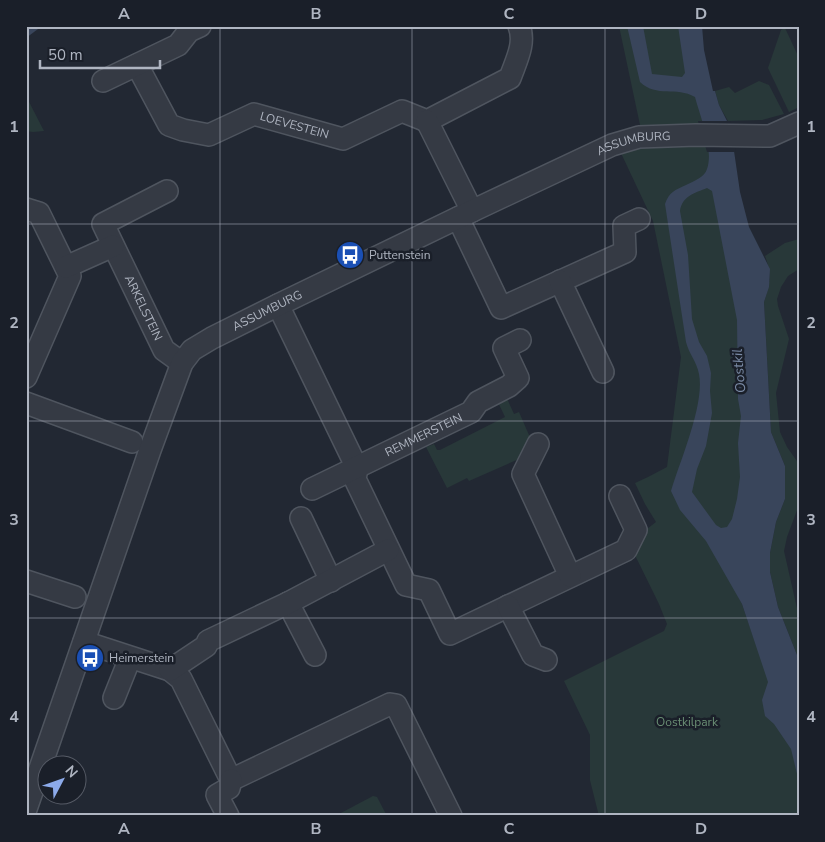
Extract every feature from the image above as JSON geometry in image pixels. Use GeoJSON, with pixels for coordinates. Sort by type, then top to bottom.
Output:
{"type":"FeatureCollection","features":[{"type":"Feature","properties":{"kind":"street"},"geometry":{"type":"LineString","coordinates":[[103,81],[178,45],[189,31],[200,26]]}},
{"type":"Feature","properties":{"kind":"street"},"geometry":{"type":"LineString","coordinates":[[519,26],[523,36],[510,78],[427,121],[501,308],[625,252],[624,226],[639,219]]}},
{"type":"Feature","properties":{"kind":"street","name":"LOEVESTEIN"},"geometry":{"type":"LineString","coordinates":[[137,65],[169,125],[183,130],[209,135],[254,114],[343,139],[402,111],[427,121]]}},
{"type":"Feature","properties":{"kind":"street","name":"ASSUMBURG"},"geometry":{"type":"LineString","coordinates":[[26,809],[33,771],[84,642],[182,363],[192,350],[278,305],[465,214],[588,155],[620,142],[639,137],[696,135],[770,136],[799,123]]}},
{"type":"Feature","properties":{"kind":"street","name":"ARKELSTEIN"},"geometry":{"type":"LineString","coordinates":[[167,191],[103,224],[164,350],[182,363]]}},
{"type":"Feature","properties":{"kind":"street"},"geometry":{"type":"LineString","coordinates":[[26,208],[39,213],[70,276],[26,377]]}},
{"type":"Feature","properties":{"kind":"street"},"geometry":{"type":"LineString","coordinates":[[66,267],[113,246]]}},
{"type":"Feature","properties":{"kind":"street"},"geometry":{"type":"LineString","coordinates":[[560,281],[602,372]]}},
{"type":"Feature","properties":{"kind":"street"},"geometry":{"type":"LineString","coordinates":[[278,305],[356,468],[355,479],[388,550],[406,584],[429,590],[450,634],[626,550],[640,528],[620,496]]}},
{"type":"Feature","properties":{"kind":"street","name":"REMMERSTEIN"},"geometry":{"type":"LineString","coordinates":[[312,489],[471,412],[478,402],[508,386],[518,378],[504,348],[520,340]]}},
{"type":"Feature","properties":{"kind":"street"},"geometry":{"type":"LineString","coordinates":[[26,403],[132,442]]}},
{"type":"Feature","properties":{"kind":"street"},"geometry":{"type":"LineString","coordinates":[[538,444],[523,474],[570,576]]}},
{"type":"Feature","properties":{"kind":"street"},"geometry":{"type":"LineString","coordinates":[[301,518],[331,581]]}},
{"type":"Feature","properties":{"kind":"street"},"geometry":{"type":"LineString","coordinates":[[170,670],[206,646],[208,641],[288,603],[388,550]]}},
{"type":"Feature","properties":{"kind":"street"},"geometry":{"type":"LineString","coordinates":[[26,581],[76,597]]}},
{"type":"Feature","properties":{"kind":"street"},"geometry":{"type":"LineString","coordinates":[[288,603],[315,655]]}},
{"type":"Feature","properties":{"kind":"street"},"geometry":{"type":"LineString","coordinates":[[508,606],[533,655],[546,660]]}},
{"type":"Feature","properties":{"kind":"street"},"geometry":{"type":"LineString","coordinates":[[84,642],[170,670],[181,679],[230,780],[229,788],[217,795],[228,816]]}},
{"type":"Feature","properties":{"kind":"street"},"geometry":{"type":"LineString","coordinates":[[114,698],[130,658]]}},
{"type":"Feature","properties":{"kind":"street"},"geometry":{"type":"LineString","coordinates":[[230,780],[390,704],[396,705],[451,816]]}},
{"type":"Feature","properties":{"kind":"green space","name":"Oostkilpark"},"geometry":{"type":"Polygon","coordinates":[[[619,26],[678,26],[710,149],[744,340],[747,443],[730,580],[742,604],[792,748],[799,779],[799,816],[599,816],[590,780],[590,735],[564,681],[664,631],[667,624],[629,543],[656,522],[635,483],[667,467],[681,357],[653,221],[620,151],[640,125],[619,26]]]}},
{"type":"Feature","properties":{"kind":"green space"},"geometry":{"type":"Polygon","coordinates":[[[785,28],[799,58],[799,107],[789,112],[768,68],[781,30],[785,28]]]}},
{"type":"Feature","properties":{"kind":"green space"},"geometry":{"type":"Polygon","coordinates":[[[759,81],[769,85],[784,114],[762,120],[728,121],[719,105],[715,91],[729,87],[735,93],[759,81]]]}},
{"type":"Feature","properties":{"kind":"green space"},"geometry":{"type":"Polygon","coordinates":[[[26,96],[44,131],[26,131],[26,96]]]}},
{"type":"Feature","properties":{"kind":"green space"},"geometry":{"type":"Polygon","coordinates":[[[799,239],[799,269],[788,276],[781,287],[777,299],[789,339],[776,393],[780,432],[787,447],[799,464],[799,505],[784,551],[799,617],[799,660],[778,607],[770,572],[770,553],[776,522],[785,499],[785,466],[771,432],[764,302],[769,279],[769,268],[765,256],[785,243],[799,239]]]}},
{"type":"Feature","properties":{"kind":"green space"},"geometry":{"type":"Polygon","coordinates":[[[505,394],[514,414],[519,412],[532,442],[528,455],[469,481],[467,478],[447,488],[426,447],[434,444],[437,450],[440,450],[505,417],[496,398],[505,394]]]}},
{"type":"Feature","properties":{"kind":"green space"},"geometry":{"type":"Polygon","coordinates":[[[373,796],[377,797],[387,816],[339,814],[373,796]]]}},
{"type":"Feature","properties":{"kind":"water"},"geometry":{"type":"Polygon","coordinates":[[[26,26],[42,26],[26,38],[26,26]]]}},
{"type":"Feature","properties":{"kind":"water","name":"Oostkil"},"geometry":{"type":"Polygon","coordinates":[[[627,26],[643,26],[652,74],[682,77],[685,73],[678,26],[702,26],[704,50],[713,91],[715,91],[727,121],[740,192],[749,227],[770,269],[769,287],[764,302],[771,432],[785,466],[785,499],[776,522],[770,553],[770,572],[778,607],[799,660],[799,782],[791,749],[774,724],[765,716],[762,700],[768,682],[742,604],[706,541],[680,510],[671,491],[695,416],[700,386],[698,370],[686,342],[665,204],[673,192],[702,177],[707,169],[709,152],[706,133],[695,97],[681,92],[653,90],[640,82],[627,26]],[[707,188],[686,198],[680,211],[688,255],[692,319],[699,342],[707,356],[711,373],[712,413],[706,446],[697,469],[692,492],[716,525],[721,528],[727,527],[732,519],[737,499],[740,477],[738,443],[741,416],[738,399],[737,320],[712,191],[707,188]]]}},
{"type":"Feature","properties":{"kind":"pier"},"geometry":{"type":"Polygon","coordinates":[[[698,121],[730,121],[736,152],[707,152],[698,121]]]}},
{"type":"Feature","properties":{"kind":"place","name":"Puttenstein"},"geometry":{"type":"Point","coordinates":[350,255]}},
{"type":"Feature","properties":{"kind":"place","name":"Heimerstein"},"geometry":{"type":"Point","coordinates":[90,658]}}]}
